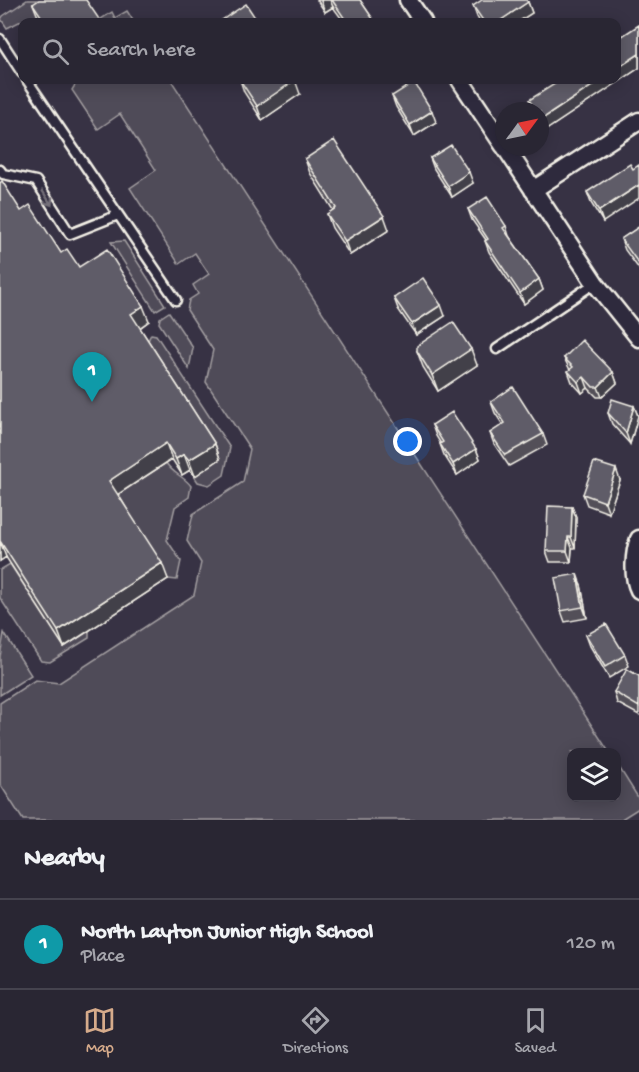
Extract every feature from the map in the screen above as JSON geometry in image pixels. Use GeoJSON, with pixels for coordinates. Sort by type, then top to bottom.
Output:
{"type":"FeatureCollection","features":[{"type":"Feature","properties":{"kind":"street"},"geometry":{"type":"LineString","coordinates":[[408,0],[420,18]]}},
{"type":"Feature","properties":{"kind":"street"},"geometry":{"type":"LineString","coordinates":[[463,84],[495,132]]}},
{"type":"Feature","properties":{"kind":"street"},"geometry":{"type":"LineString","coordinates":[[533,190],[639,121]]}},
{"type":"Feature","properties":{"kind":"street"},"geometry":{"type":"LineString","coordinates":[[511,156],[595,283],[639,338]]}},
{"type":"Feature","properties":{"kind":"street"},"geometry":{"type":"LineString","coordinates":[[639,539],[636,548],[636,584],[639,590]]}},
{"type":"Feature","properties":{"kind":"lane"},"geometry":{"type":"LineString","coordinates":[[1,40],[18,67]]}},
{"type":"Feature","properties":{"kind":"lane"},"geometry":{"type":"LineString","coordinates":[[30,84],[176,300]]}},
{"type":"Feature","properties":{"kind":"lane"},"geometry":{"type":"LineString","coordinates":[[0,170],[3,174],[36,181],[70,234],[118,215]]}},
{"type":"Feature","properties":{"kind":"lane"},"geometry":{"type":"LineString","coordinates":[[497,350],[595,283]]}},
{"type":"Feature","properties":{"kind":"shaded area"},"geometry":{"type":"Polygon","coordinates":[[[27,0],[69,0],[42,18],[18,18],[18,22],[7,28],[1,19],[27,0]]]}},
{"type":"Feature","properties":{"kind":"shaded area"},"geometry":{"type":"Polygon","coordinates":[[[127,11],[131,18],[115,18],[127,11]]]}},
{"type":"Feature","properties":{"kind":"shaded area"},"geometry":{"type":"Polygon","coordinates":[[[112,12],[115,18],[102,18],[112,12]]]}},
{"type":"Feature","properties":{"kind":"shaded area"},"geometry":{"type":"Polygon","coordinates":[[[76,84],[174,84],[606,748],[567,748],[567,802],[621,802],[621,770],[639,799],[639,808],[620,820],[23,820],[0,784],[0,703],[35,680],[59,683],[194,595],[201,563],[187,541],[193,514],[243,482],[250,449],[206,382],[213,350],[187,310],[189,300],[198,294],[193,285],[209,274],[195,253],[179,264],[130,188],[156,170],[120,114],[98,129],[72,90],[76,84]]]}},
{"type":"Feature","properties":{"kind":"shaded area"},"geometry":{"type":"Polygon","coordinates":[[[124,241],[165,305],[155,311],[111,242],[124,241]]]}},
{"type":"Feature","properties":{"kind":"shaded area"},"geometry":{"type":"Polygon","coordinates":[[[169,312],[193,348],[189,369],[159,323],[160,318],[169,312]]]}},
{"type":"Feature","properties":{"kind":"shaded area"},"geometry":{"type":"Polygon","coordinates":[[[151,334],[156,335],[230,448],[224,475],[209,485],[198,482],[194,476],[220,459],[146,345],[151,334]]]}},
{"type":"Feature","properties":{"kind":"shaded area"},"geometry":{"type":"Polygon","coordinates":[[[166,463],[191,486],[189,497],[175,507],[167,540],[181,561],[177,580],[168,579],[114,497],[166,463]]]}},
{"type":"Feature","properties":{"kind":"shaded area"},"geometry":{"type":"Polygon","coordinates":[[[10,564],[64,647],[89,631],[89,638],[50,662],[41,661],[0,598],[0,570],[10,564]]]}},
{"type":"Feature","properties":{"kind":"shaded area"},"geometry":{"type":"Polygon","coordinates":[[[4,633],[31,675],[0,695],[0,657],[4,633]]]}},
{"type":"Feature","properties":{"kind":"building"},"geometry":{"type":"Polygon","coordinates":[[[39,0],[86,0],[98,18],[42,18],[33,4],[39,0]]]}},
{"type":"Feature","properties":{"kind":"building"},"geometry":{"type":"Polygon","coordinates":[[[332,0],[360,0],[372,18],[344,18],[332,0]]]}},
{"type":"Feature","properties":{"kind":"building"},"geometry":{"type":"Polygon","coordinates":[[[482,0],[526,0],[528,2],[504,18],[481,18],[473,6],[482,0]]]}},
{"type":"Feature","properties":{"kind":"building"},"geometry":{"type":"Polygon","coordinates":[[[246,4],[255,18],[225,18],[246,4]]]}},
{"type":"Feature","properties":{"kind":"building"},"geometry":{"type":"Polygon","coordinates":[[[639,25],[639,54],[621,66],[621,37],[639,25]]]}},
{"type":"Feature","properties":{"kind":"building"},"geometry":{"type":"Polygon","coordinates":[[[243,84],[289,84],[257,106],[243,84]]]}},
{"type":"Feature","properties":{"kind":"building"},"geometry":{"type":"Polygon","coordinates":[[[411,84],[415,84],[432,111],[410,125],[392,96],[411,84]]]}},
{"type":"Feature","properties":{"kind":"building"},"geometry":{"type":"Polygon","coordinates":[[[555,84],[595,84],[549,114],[549,102],[530,102],[529,100],[555,84]]]}},
{"type":"Feature","properties":{"kind":"building"},"geometry":{"type":"Polygon","coordinates":[[[334,140],[384,216],[345,241],[327,214],[336,208],[305,159],[334,140]]]}},
{"type":"Feature","properties":{"kind":"building"},"geometry":{"type":"Polygon","coordinates":[[[451,145],[469,172],[448,186],[430,158],[451,145]]]}},
{"type":"Feature","properties":{"kind":"building"},"geometry":{"type":"Polygon","coordinates":[[[630,164],[633,169],[639,165],[639,185],[599,211],[587,192],[630,164]]]}},
{"type":"Feature","properties":{"kind":"building"},"geometry":{"type":"Polygon","coordinates":[[[2,181],[21,211],[30,205],[61,253],[67,249],[79,267],[107,249],[143,306],[131,314],[215,444],[189,460],[184,454],[176,459],[166,443],[109,481],[162,563],[58,631],[0,541],[0,183],[2,181]]]}},
{"type":"Feature","properties":{"kind":"building"},"geometry":{"type":"Polygon","coordinates":[[[487,197],[506,226],[503,228],[539,279],[520,293],[485,241],[488,239],[468,209],[487,197]]]}},
{"type":"Feature","properties":{"kind":"building"},"geometry":{"type":"Polygon","coordinates":[[[639,227],[639,264],[621,239],[639,227]]]}},
{"type":"Feature","properties":{"kind":"building"},"geometry":{"type":"Polygon","coordinates":[[[423,278],[441,305],[412,324],[394,298],[423,278]]]}},
{"type":"Feature","properties":{"kind":"building"},"geometry":{"type":"Polygon","coordinates":[[[453,322],[471,349],[432,375],[417,351],[417,346],[453,322]]]}},
{"type":"Feature","properties":{"kind":"building"},"geometry":{"type":"Polygon","coordinates":[[[582,340],[613,372],[598,387],[593,387],[584,377],[578,382],[568,371],[573,367],[564,358],[582,340]]]}},
{"type":"Feature","properties":{"kind":"building"},"geometry":{"type":"Polygon","coordinates":[[[513,387],[543,434],[505,455],[490,433],[505,423],[491,402],[513,387]]]}},
{"type":"Feature","properties":{"kind":"building"},"geometry":{"type":"Polygon","coordinates":[[[612,399],[634,406],[626,433],[608,413],[612,399]]]}},
{"type":"Feature","properties":{"kind":"building"},"geometry":{"type":"Polygon","coordinates":[[[452,412],[476,449],[453,464],[440,444],[443,442],[432,425],[452,412]]]}},
{"type":"Feature","properties":{"kind":"building"},"geometry":{"type":"Polygon","coordinates":[[[594,462],[616,469],[605,502],[583,494],[594,462]]]}},
{"type":"Feature","properties":{"kind":"building"},"geometry":{"type":"Polygon","coordinates":[[[548,506],[572,507],[571,537],[568,537],[567,551],[546,551],[548,506]]]}},
{"type":"Feature","properties":{"kind":"building"},"geometry":{"type":"Polygon","coordinates":[[[577,574],[583,607],[561,611],[555,578],[577,574]]]}},
{"type":"Feature","properties":{"kind":"building"},"geometry":{"type":"Polygon","coordinates":[[[606,624],[625,655],[605,667],[586,635],[606,624]]]}},
{"type":"Feature","properties":{"kind":"building"},"geometry":{"type":"Polygon","coordinates":[[[627,669],[639,676],[639,707],[614,692],[627,669]]]}},
{"type":"Feature","properties":{"kind":"place","name":"North Layton Junior High School"},"geometry":{"type":"Point","coordinates":[92,402]}}]}
